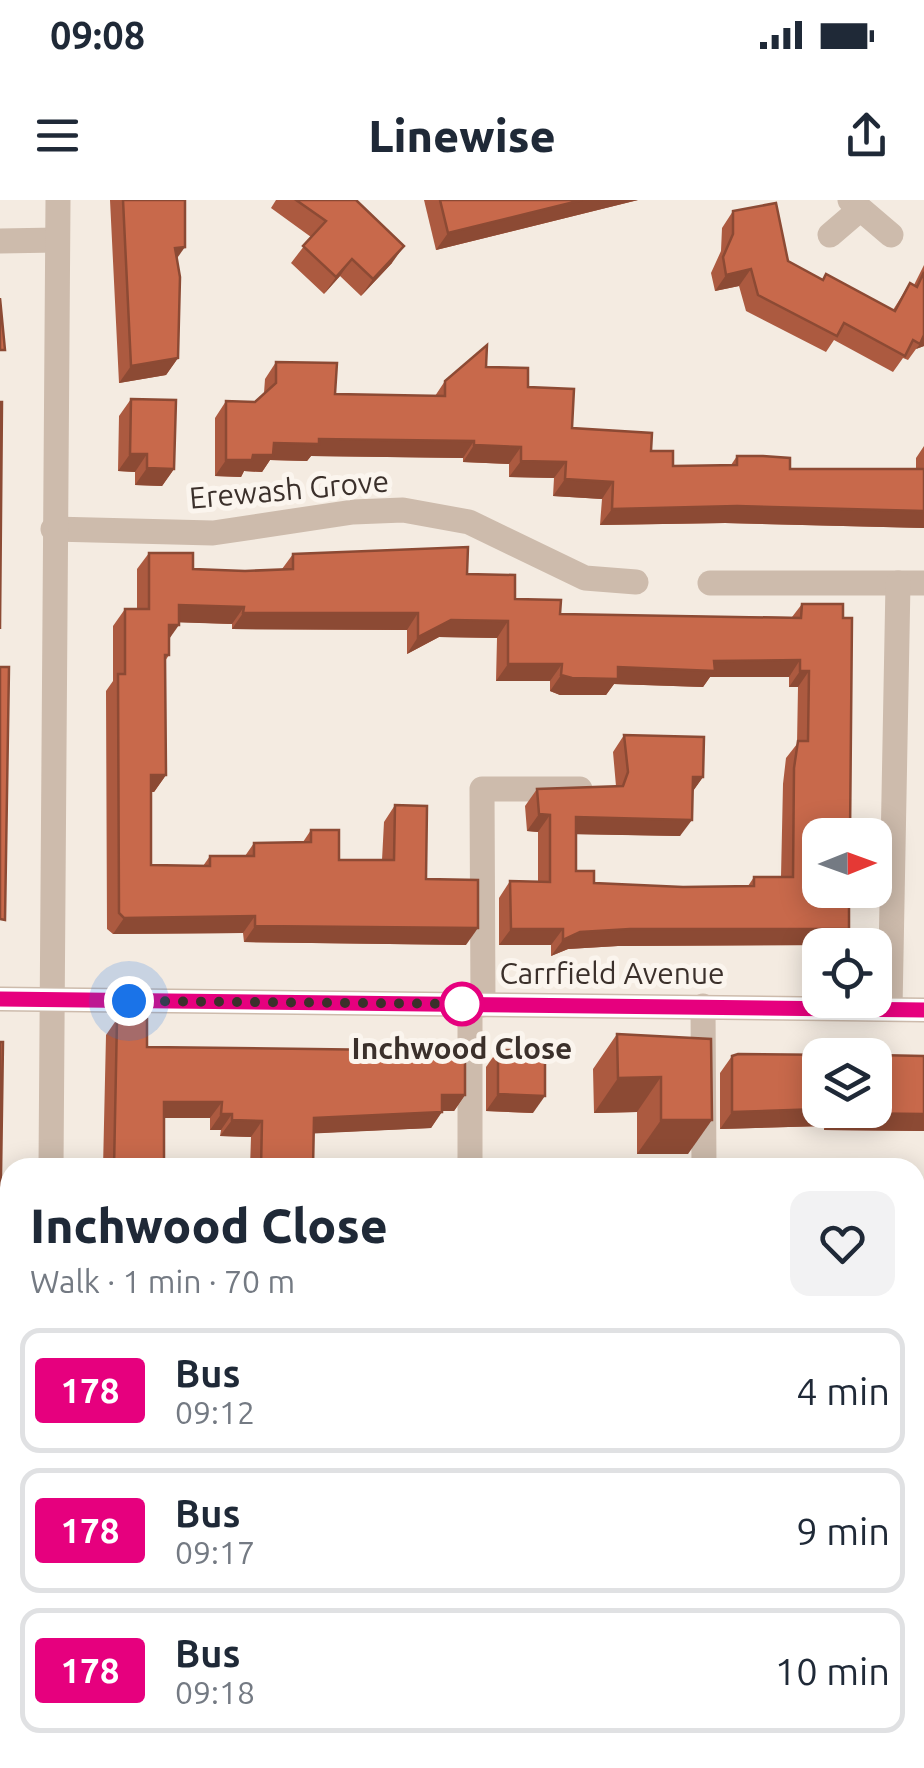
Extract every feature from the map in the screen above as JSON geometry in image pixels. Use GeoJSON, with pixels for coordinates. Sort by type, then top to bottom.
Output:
{"type":"FeatureCollection","features":[{"type":"Feature","properties":{"kind":"street"},"geometry":{"type":"LineString","coordinates":[[51,1158],[58,200]]}},
{"type":"Feature","properties":{"kind":"street"},"geometry":{"type":"LineString","coordinates":[[830,236],[854,205],[891,236]]}},
{"type":"Feature","properties":{"kind":"street"},"geometry":{"type":"LineString","coordinates":[[0,240],[57,240]]}},
{"type":"Feature","properties":{"kind":"street","name":"Erewash Grove"},"geometry":{"type":"LineString","coordinates":[[53,530],[213,532],[353,512],[403,510],[493,531],[585,578],[636,582]]}},
{"type":"Feature","properties":{"kind":"street"},"geometry":{"type":"LineString","coordinates":[[710,583],[911,583],[892,968]]}},
{"type":"Feature","properties":{"kind":"street"},"geometry":{"type":"LineString","coordinates":[[470,1158],[482,789],[600,788]]}},
{"type":"Feature","properties":{"kind":"street","name":"Carrfield Avenue"},"geometry":{"type":"LineString","coordinates":[[0,999],[802,1008]]}},
{"type":"Feature","properties":{"kind":"street"},"geometry":{"type":"LineString","coordinates":[[703,1006],[704,1158]]}},
{"type":"Feature","properties":{"kind":"street","name":"Carrfield Avenue"},"geometry":{"type":"LineString","coordinates":[[892,1009],[924,1010]]}},
{"type":"Feature","properties":{"kind":"building"},"geometry":{"type":"Polygon","coordinates":[[[123,200],[185,200],[185,247],[175,248],[180,277],[178,358],[131,366],[123,200]]]}},
{"type":"Feature","properties":{"kind":"building"},"geometry":{"type":"Polygon","coordinates":[[[296,200],[356,200],[404,246],[373,279],[352,259],[336,277],[303,246],[326,221],[296,200]]]}},
{"type":"Feature","properties":{"kind":"building"},"geometry":{"type":"Polygon","coordinates":[[[440,200],[582,200],[448,233],[440,200]]]}},
{"type":"Feature","properties":{"kind":"building"},"geometry":{"type":"Polygon","coordinates":[[[776,203],[788,261],[823,280],[826,274],[895,311],[910,283],[917,287],[924,272],[924,335],[920,344],[913,340],[905,356],[844,323],[837,336],[758,295],[751,269],[726,275],[723,257],[733,234],[733,211],[776,203]]]}},
{"type":"Feature","properties":{"kind":"building"},"geometry":{"type":"Polygon","coordinates":[[[0,298],[5,350],[0,350],[0,298]]]}},
{"type":"Feature","properties":{"kind":"building"},"geometry":{"type":"Polygon","coordinates":[[[487,345],[486,367],[528,368],[528,387],[574,389],[572,428],[652,433],[651,451],[673,451],[673,466],[737,465],[737,456],[763,456],[790,458],[790,469],[924,469],[924,511],[737,506],[612,509],[613,482],[565,479],[566,462],[521,461],[521,447],[474,445],[474,441],[319,439],[319,444],[274,443],[273,455],[226,460],[226,401],[255,402],[276,383],[276,362],[337,363],[335,394],[445,396],[445,381],[487,345]]]}},
{"type":"Feature","properties":{"kind":"building"},"geometry":{"type":"Polygon","coordinates":[[[131,399],[176,400],[174,469],[147,468],[147,454],[130,454],[131,399]]]}},
{"type":"Feature","properties":{"kind":"building"},"geometry":{"type":"Polygon","coordinates":[[[0,402],[2,402],[0,629],[0,402]]]}},
{"type":"Feature","properties":{"kind":"building"},"geometry":{"type":"Polygon","coordinates":[[[468,547],[467,574],[515,575],[515,599],[561,600],[560,614],[801,618],[802,604],[843,604],[843,618],[852,618],[850,818],[802,818],[802,908],[849,908],[849,928],[630,929],[580,932],[563,940],[563,929],[511,929],[510,881],[550,882],[550,815],[539,814],[537,789],[623,786],[628,772],[624,735],[704,737],[703,777],[693,777],[692,820],[576,817],[576,871],[594,871],[594,883],[683,887],[754,886],[754,877],[793,877],[794,768],[798,741],[808,741],[809,671],[800,671],[800,660],[714,661],[715,671],[618,667],[618,679],[572,678],[561,675],[562,664],[508,664],[508,621],[451,620],[418,637],[418,613],[243,613],[244,607],[179,605],[179,625],[169,625],[169,655],[165,655],[166,775],[151,775],[151,865],[210,866],[210,856],[254,856],[254,843],[311,842],[311,830],[339,830],[339,860],[394,860],[395,805],[427,806],[426,879],[478,880],[478,928],[255,926],[255,916],[124,918],[119,913],[118,674],[125,674],[125,609],[149,609],[149,553],[193,553],[193,569],[245,571],[293,569],[293,554],[468,547]]]}},
{"type":"Feature","properties":{"kind":"building"},"geometry":{"type":"Polygon","coordinates":[[[0,667],[9,667],[5,920],[0,919],[0,667]]]}},
{"type":"Feature","properties":{"kind":"building"},"geometry":{"type":"Polygon","coordinates":[[[117,1019],[147,1019],[147,1047],[465,1051],[465,1095],[442,1095],[442,1112],[314,1118],[313,1158],[261,1158],[262,1121],[232,1120],[232,1114],[221,1114],[222,1102],[164,1102],[164,1158],[114,1158],[117,1019]]]}},
{"type":"Feature","properties":{"kind":"building"},"geometry":{"type":"Polygon","coordinates":[[[617,1034],[711,1039],[712,1120],[661,1120],[661,1077],[618,1078],[617,1034]]]}},
{"type":"Feature","properties":{"kind":"building"},"geometry":{"type":"Polygon","coordinates":[[[0,1042],[3,1042],[1,1158],[0,1042]]]}},
{"type":"Feature","properties":{"kind":"building"},"geometry":{"type":"Polygon","coordinates":[[[498,1050],[545,1050],[545,1096],[498,1094],[498,1050]]]}},
{"type":"Feature","properties":{"kind":"building"},"geometry":{"type":"Polygon","coordinates":[[[802,1055],[802,1110],[732,1112],[732,1056],[802,1055]]]}},
{"type":"Feature","properties":{"kind":"building"},"geometry":{"type":"Polygon","coordinates":[[[892,1055],[924,1056],[924,1114],[892,1114],[892,1055]]]}},
{"type":"Feature","properties":{"kind":"bus line","name":"178"},"geometry":{"type":"LineString","coordinates":[[0,999],[924,1010]]}},
{"type":"Feature","properties":{"kind":"place","name":"Inchwood Close"},"geometry":{"type":"Point","coordinates":[462,1004]}},
{"type":"Feature","properties":{"kind":"route"},"geometry":{"type":"LineString","coordinates":[[129,1001],[470,1004],[462,1004]]}}]}
